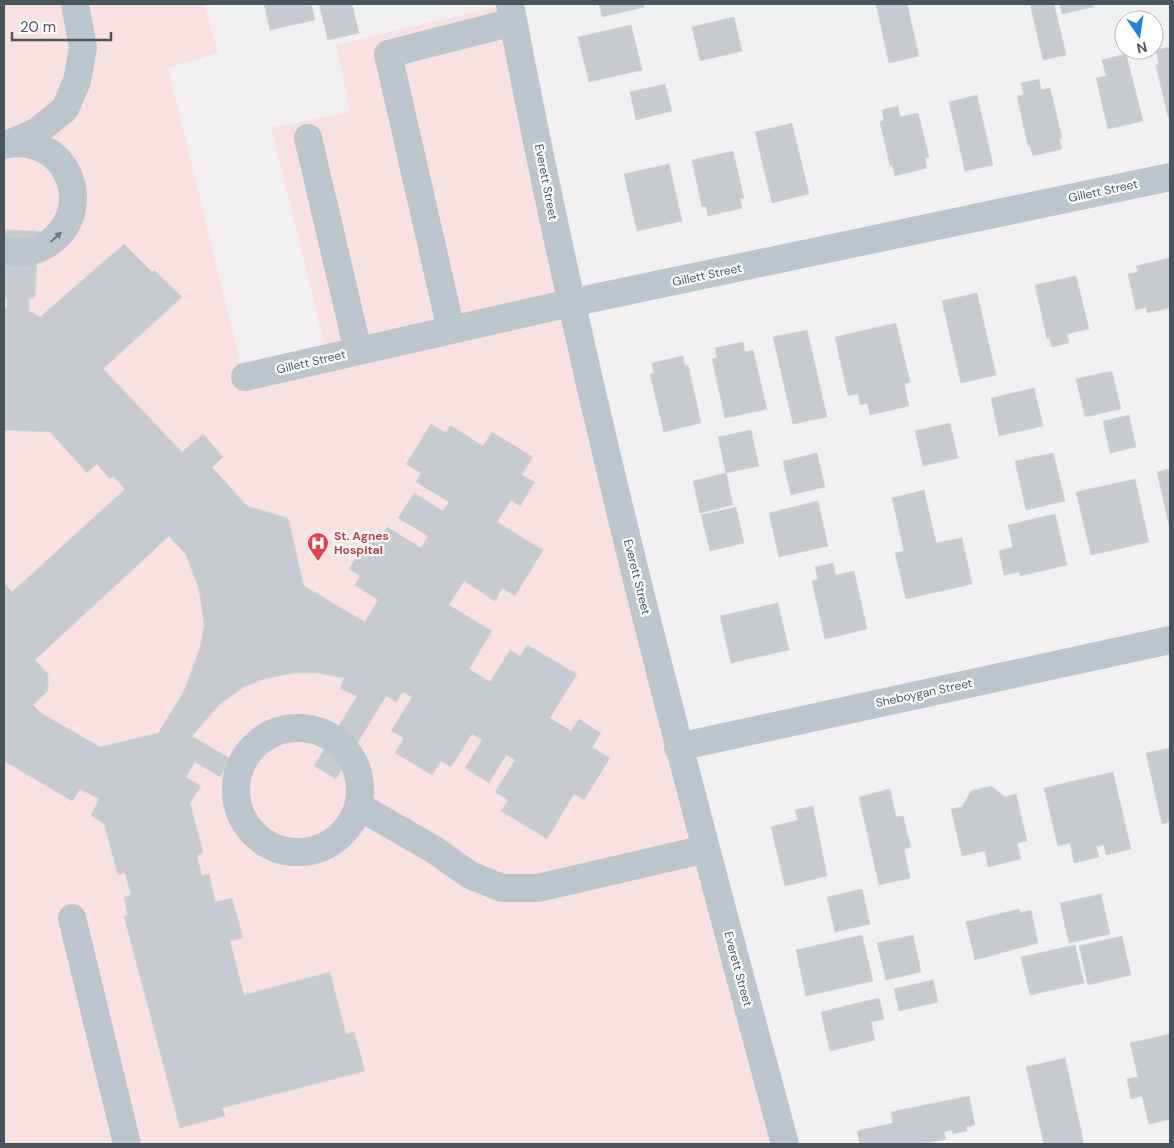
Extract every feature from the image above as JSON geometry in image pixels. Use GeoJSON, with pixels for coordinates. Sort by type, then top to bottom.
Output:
{"type":"FeatureCollection","features":[{"type":"Feature","properties":{"kind":"street"},"geometry":{"type":"LineString","coordinates":[[7,144],[36,132],[65,110],[77,81],[83,48],[74,4]]}},
{"type":"Feature","properties":{"kind":"street"},"geometry":{"type":"LineString","coordinates":[[451,330],[388,54],[512,13]]}},
{"type":"Feature","properties":{"kind":"street","name":"Everett Street"},"geometry":{"type":"LineString","coordinates":[[512,13],[570,303],[678,747],[785,1144]]}},
{"type":"Feature","properties":{"kind":"street"},"geometry":{"type":"LineString","coordinates":[[308,138],[358,351]]}},
{"type":"Feature","properties":{"kind":"street"},"geometry":{"type":"LineString","coordinates":[[4,250],[26,252],[39,249],[52,242],[62,232],[69,219],[73,206],[74,191],[70,177],[58,160],[41,147],[7,144]]}},
{"type":"Feature","properties":{"kind":"street","name":"Gillett Street"},"geometry":{"type":"LineString","coordinates":[[245,377],[570,303],[1170,177]]}},
{"type":"Feature","properties":{"kind":"street","name":"Sheboygan Street"},"geometry":{"type":"LineString","coordinates":[[678,747],[1170,640]]}},
{"type":"Feature","properties":{"kind":"street"},"geometry":{"type":"LineString","coordinates":[[307,727],[327,734],[344,747],[356,764],[361,785],[358,806],[351,823],[339,837],[323,847],[306,852],[284,851],[265,843],[254,834],[238,810],[235,789],[239,768],[249,750],[265,736],[285,728],[307,727]]}},
{"type":"Feature","properties":{"kind":"street"},"geometry":{"type":"LineString","coordinates":[[358,806],[434,849],[470,875],[502,888],[538,888],[706,850]]}},
{"type":"Feature","properties":{"kind":"street"},"geometry":{"type":"LineString","coordinates":[[72,918],[127,1144]]}},
{"type":"Feature","properties":{"kind":"shaded area","name":"St. Agnes Hospital"},"geometry":{"type":"Polygon","coordinates":[[[4,4],[205,4],[218,53],[168,68],[244,376],[328,358],[271,128],[350,112],[336,45],[508,4],[785,1144],[4,1144],[4,4]]]}},
{"type":"Feature","properties":{"kind":"building"},"geometry":{"type":"Polygon","coordinates":[[[264,4],[311,4],[315,20],[270,30],[264,4]]]}},
{"type":"Feature","properties":{"kind":"building"},"geometry":{"type":"Polygon","coordinates":[[[319,4],[352,4],[359,33],[328,40],[319,4]]]}},
{"type":"Feature","properties":{"kind":"building"},"geometry":{"type":"Polygon","coordinates":[[[599,4],[643,4],[644,7],[602,17],[599,4]]]}},
{"type":"Feature","properties":{"kind":"building"},"geometry":{"type":"Polygon","coordinates":[[[876,4],[907,4],[919,56],[889,63],[876,4]]]}},
{"type":"Feature","properties":{"kind":"building"},"geometry":{"type":"Polygon","coordinates":[[[1030,4],[1054,4],[1066,55],[1043,60],[1030,4]]]}},
{"type":"Feature","properties":{"kind":"building"},"geometry":{"type":"Polygon","coordinates":[[[1060,4],[1092,4],[1093,7],[1062,14],[1060,4]]]}},
{"type":"Feature","properties":{"kind":"building"},"geometry":{"type":"Polygon","coordinates":[[[734,17],[742,51],[700,61],[692,27],[734,17]]]}},
{"type":"Feature","properties":{"kind":"building"},"geometry":{"type":"Polygon","coordinates":[[[631,25],[642,70],[589,82],[578,37],[631,25]]]}},
{"type":"Feature","properties":{"kind":"building"},"geometry":{"type":"Polygon","coordinates":[[[1170,47],[1170,117],[1168,117],[1156,65],[1159,64],[1158,60],[1164,60],[1164,48],[1170,47]]]}},
{"type":"Feature","properties":{"kind":"building"},"geometry":{"type":"Polygon","coordinates":[[[1114,57],[1114,60],[1128,60],[1143,121],[1108,129],[1096,78],[1106,76],[1102,60],[1114,57]]]}},
{"type":"Feature","properties":{"kind":"building"},"geometry":{"type":"Polygon","coordinates":[[[1039,79],[1041,90],[1050,88],[1062,138],[1059,139],[1062,149],[1033,156],[1030,146],[1028,146],[1017,96],[1024,95],[1021,83],[1039,79]]]}},
{"type":"Feature","properties":{"kind":"building"},"geometry":{"type":"Polygon","coordinates":[[[665,84],[672,111],[636,120],[630,92],[665,84]]]}},
{"type":"Feature","properties":{"kind":"building"},"geometry":{"type":"Polygon","coordinates":[[[977,95],[993,165],[965,171],[949,102],[977,95]]]}},
{"type":"Feature","properties":{"kind":"building"},"geometry":{"type":"Polygon","coordinates":[[[898,106],[900,117],[918,113],[929,157],[925,158],[927,168],[895,176],[892,165],[890,166],[880,122],[884,120],[882,110],[898,106]]]}},
{"type":"Feature","properties":{"kind":"building"},"geometry":{"type":"Polygon","coordinates":[[[792,123],[809,194],[772,203],[755,132],[792,123]]]}},
{"type":"Feature","properties":{"kind":"building"},"geometry":{"type":"Polygon","coordinates":[[[733,151],[744,198],[740,199],[742,208],[708,216],[706,206],[702,207],[692,160],[733,151]]]}},
{"type":"Feature","properties":{"kind":"building"},"geometry":{"type":"Polygon","coordinates":[[[669,164],[682,221],[637,231],[624,174],[669,164]]]}},
{"type":"Feature","properties":{"kind":"building"},"geometry":{"type":"Polygon","coordinates":[[[4,230],[39,231],[35,298],[29,298],[29,311],[40,317],[124,244],[152,272],[154,270],[182,297],[103,369],[182,452],[203,434],[223,457],[212,467],[247,506],[288,518],[304,586],[365,622],[378,600],[355,585],[360,576],[349,569],[372,531],[381,536],[387,527],[421,548],[428,536],[398,518],[414,493],[443,511],[449,502],[416,482],[421,473],[406,464],[431,424],[446,433],[450,425],[483,446],[492,432],[533,457],[522,475],[535,482],[520,506],[511,500],[497,522],[543,550],[515,596],[502,588],[495,601],[464,581],[449,605],[492,631],[469,669],[490,682],[510,650],[520,656],[527,645],[577,674],[550,718],[571,731],[579,719],[601,733],[592,747],[610,758],[584,800],[574,794],[547,839],[501,811],[508,800],[495,792],[515,760],[506,755],[489,783],[465,768],[482,740],[472,734],[451,767],[441,761],[432,775],[395,753],[404,738],[391,731],[412,697],[403,692],[396,702],[386,696],[336,779],[314,766],[357,696],[340,689],[344,678],[317,673],[294,673],[264,679],[244,687],[221,703],[192,736],[231,759],[220,777],[195,762],[186,777],[201,786],[190,803],[203,852],[197,856],[202,876],[209,874],[215,902],[232,898],[243,938],[230,941],[244,995],[330,972],[346,1034],[354,1032],[365,1071],[222,1108],[225,1116],[180,1128],[124,916],[128,915],[124,897],[131,895],[125,873],[118,875],[104,824],[91,815],[99,799],[80,789],[72,801],[4,761],[4,583],[12,592],[125,489],[113,476],[110,479],[97,464],[87,473],[50,432],[4,430],[4,308],[7,308],[7,297],[4,297],[4,230]],[[169,536],[35,660],[48,674],[48,691],[33,705],[41,713],[100,747],[158,733],[184,691],[200,648],[204,625],[199,589],[186,555],[169,536]]]}},
{"type":"Feature","properties":{"kind":"building"},"geometry":{"type":"Polygon","coordinates":[[[1170,258],[1170,308],[1147,313],[1146,307],[1136,310],[1128,274],[1138,272],[1136,266],[1170,258]]]}},
{"type":"Feature","properties":{"kind":"building"},"geometry":{"type":"Polygon","coordinates":[[[1076,276],[1089,329],[1067,334],[1069,343],[1052,347],[1049,338],[1047,339],[1035,285],[1076,276]]]}},
{"type":"Feature","properties":{"kind":"building"},"geometry":{"type":"Polygon","coordinates":[[[977,293],[996,375],[961,383],[942,301],[977,293]]]}},
{"type":"Feature","properties":{"kind":"building"},"geometry":{"type":"Polygon","coordinates":[[[896,323],[910,382],[904,384],[909,406],[870,415],[867,403],[860,405],[858,394],[848,396],[835,337],[896,323]]]}},
{"type":"Feature","properties":{"kind":"building"},"geometry":{"type":"Polygon","coordinates":[[[807,330],[827,417],[793,424],[773,337],[807,330]]]}},
{"type":"Feature","properties":{"kind":"building"},"geometry":{"type":"Polygon","coordinates":[[[743,342],[745,352],[753,350],[767,409],[725,418],[712,359],[717,358],[715,348],[743,342]]]}},
{"type":"Feature","properties":{"kind":"building"},"geometry":{"type":"Polygon","coordinates":[[[683,356],[685,366],[688,365],[701,423],[664,432],[650,374],[654,373],[652,363],[683,356]]]}},
{"type":"Feature","properties":{"kind":"building"},"geometry":{"type":"Polygon","coordinates":[[[1112,371],[1121,409],[1085,417],[1076,379],[1112,371]]]}},
{"type":"Feature","properties":{"kind":"building"},"geometry":{"type":"Polygon","coordinates":[[[1034,388],[1043,426],[999,436],[991,398],[1034,388]]]}},
{"type":"Feature","properties":{"kind":"building"},"geometry":{"type":"Polygon","coordinates":[[[1129,415],[1136,447],[1110,453],[1103,421],[1129,415]]]}},
{"type":"Feature","properties":{"kind":"building"},"geometry":{"type":"Polygon","coordinates":[[[950,423],[958,458],[923,466],[915,431],[950,423]]]}},
{"type":"Feature","properties":{"kind":"building"},"geometry":{"type":"Polygon","coordinates":[[[751,430],[759,466],[726,473],[718,437],[751,430]]]}},
{"type":"Feature","properties":{"kind":"building"},"geometry":{"type":"Polygon","coordinates":[[[817,453],[825,487],[791,495],[783,461],[817,453]]]}},
{"type":"Feature","properties":{"kind":"building"},"geometry":{"type":"Polygon","coordinates":[[[1053,453],[1065,501],[1026,510],[1015,461],[1053,453]]]}},
{"type":"Feature","properties":{"kind":"building"},"geometry":{"type":"Polygon","coordinates":[[[1170,469],[1170,529],[1157,472],[1170,469]]]}},
{"type":"Feature","properties":{"kind":"building"},"geometry":{"type":"Polygon","coordinates":[[[726,473],[733,505],[700,513],[693,481],[726,473]]]}},
{"type":"Feature","properties":{"kind":"building"},"geometry":{"type":"Polygon","coordinates":[[[1135,479],[1149,542],[1091,555],[1076,492],[1135,479]]]}},
{"type":"Feature","properties":{"kind":"building"},"geometry":{"type":"Polygon","coordinates":[[[924,490],[936,543],[962,538],[972,584],[906,599],[895,553],[904,551],[892,498],[924,490]]]}},
{"type":"Feature","properties":{"kind":"building"},"geometry":{"type":"Polygon","coordinates":[[[818,501],[828,546],[779,557],[769,513],[818,501]]]}},
{"type":"Feature","properties":{"kind":"building"},"geometry":{"type":"Polygon","coordinates":[[[736,507],[744,543],[710,551],[701,515],[736,507]]]}},
{"type":"Feature","properties":{"kind":"building"},"geometry":{"type":"Polygon","coordinates":[[[1055,514],[1067,565],[1020,576],[1019,572],[1004,575],[999,551],[1013,547],[1008,525],[1055,514]]]}},
{"type":"Feature","properties":{"kind":"building"},"geometry":{"type":"Polygon","coordinates":[[[833,563],[836,575],[854,571],[867,629],[825,639],[812,581],[818,579],[815,567],[833,563]]]}},
{"type":"Feature","properties":{"kind":"building"},"geometry":{"type":"Polygon","coordinates":[[[778,603],[789,650],[731,663],[720,616],[778,603]]]}},
{"type":"Feature","properties":{"kind":"building"},"geometry":{"type":"Polygon","coordinates":[[[1170,748],[1170,822],[1162,824],[1146,753],[1170,748]]]}},
{"type":"Feature","properties":{"kind":"building"},"geometry":{"type":"Polygon","coordinates":[[[1113,772],[1131,849],[1106,855],[1104,845],[1096,847],[1099,857],[1074,863],[1070,843],[1058,846],[1044,788],[1113,772]]]}},
{"type":"Feature","properties":{"kind":"building"},"geometry":{"type":"Polygon","coordinates":[[[991,786],[1005,797],[1016,794],[1027,841],[1017,843],[1021,859],[988,867],[985,851],[962,856],[951,809],[962,807],[971,791],[991,786]]]}},
{"type":"Feature","properties":{"kind":"building"},"geometry":{"type":"Polygon","coordinates":[[[890,789],[896,817],[903,816],[911,847],[904,849],[910,878],[879,885],[859,797],[890,789]]]}},
{"type":"Feature","properties":{"kind":"building"},"geometry":{"type":"Polygon","coordinates":[[[813,806],[827,876],[785,886],[771,827],[798,820],[795,810],[813,806]]]}},
{"type":"Feature","properties":{"kind":"building"},"geometry":{"type":"Polygon","coordinates":[[[862,889],[870,924],[835,932],[827,897],[862,889]]]}},
{"type":"Feature","properties":{"kind":"building"},"geometry":{"type":"Polygon","coordinates":[[[1101,894],[1110,934],[1069,943],[1060,903],[1101,894]]]}},
{"type":"Feature","properties":{"kind":"building"},"geometry":{"type":"Polygon","coordinates":[[[1019,909],[1020,913],[1031,910],[1038,943],[975,960],[966,922],[1019,909]]]}},
{"type":"Feature","properties":{"kind":"building"},"geometry":{"type":"Polygon","coordinates":[[[862,935],[873,981],[806,996],[796,950],[862,935]]]}},
{"type":"Feature","properties":{"kind":"building"},"geometry":{"type":"Polygon","coordinates":[[[913,935],[921,972],[886,980],[877,943],[913,935]]]}},
{"type":"Feature","properties":{"kind":"building"},"geometry":{"type":"Polygon","coordinates":[[[1122,936],[1131,975],[1088,985],[1079,946],[1122,936]]]}},
{"type":"Feature","properties":{"kind":"building"},"geometry":{"type":"Polygon","coordinates":[[[1075,945],[1084,983],[1030,995],[1021,957],[1075,945]]]}},
{"type":"Feature","properties":{"kind":"building"},"geometry":{"type":"Polygon","coordinates":[[[933,980],[938,1002],[899,1011],[894,989],[933,980]]]}},
{"type":"Feature","properties":{"kind":"building"},"geometry":{"type":"Polygon","coordinates":[[[879,998],[884,1019],[871,1022],[875,1040],[830,1051],[821,1012],[879,998]]]}},
{"type":"Feature","properties":{"kind":"building"},"geometry":{"type":"Polygon","coordinates":[[[1170,1034],[1170,1119],[1149,1124],[1142,1096],[1131,1099],[1127,1079],[1138,1077],[1130,1043],[1170,1034]]]}},
{"type":"Feature","properties":{"kind":"building"},"geometry":{"type":"Polygon","coordinates":[[[1065,1058],[1084,1144],[1044,1144],[1026,1067],[1065,1058]]]}},
{"type":"Feature","properties":{"kind":"building"},"geometry":{"type":"Polygon","coordinates":[[[969,1096],[975,1125],[966,1127],[967,1131],[953,1134],[952,1130],[944,1132],[946,1139],[923,1144],[860,1144],[857,1131],[893,1123],[891,1112],[969,1096]]]}},
{"type":"Feature","properties":{"kind":"place","name":"St. Agnes Hospital"},"geometry":{"type":"Point","coordinates":[318,562]}}]}
